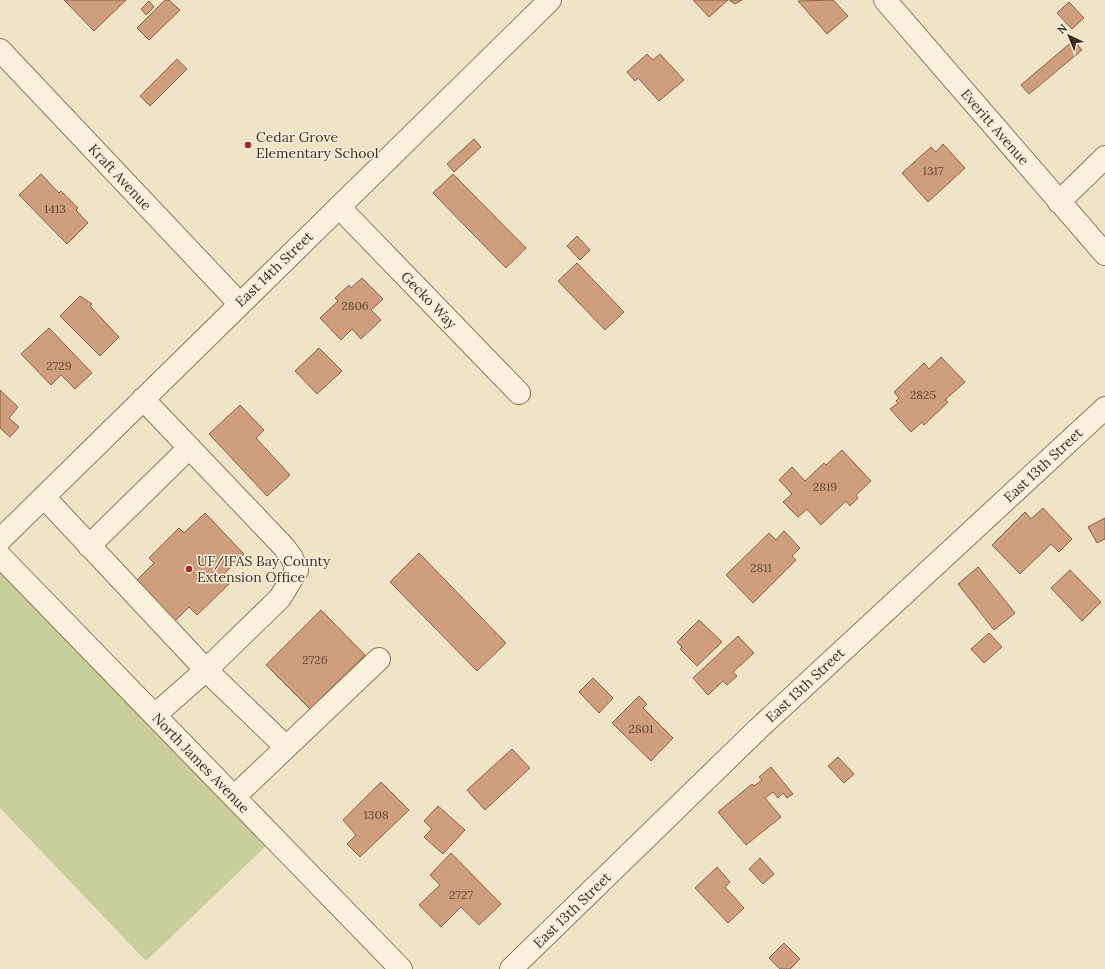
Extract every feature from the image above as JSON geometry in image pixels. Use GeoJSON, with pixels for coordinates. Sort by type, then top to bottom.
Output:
{"type":"FeatureCollection","features":[{"type":"Feature","properties":{"kind":"street","name":"East 14th Street"},"geometry":{"type":"LineString","coordinates":[[0,540],[239,303],[550,0]]}},
{"type":"Feature","properties":{"kind":"street","name":"Everitt Avenue"},"geometry":{"type":"LineString","coordinates":[[885,0],[1105,254]]}},
{"type":"Feature","properties":{"kind":"street","name":"Kraft Avenue"},"geometry":{"type":"LineString","coordinates":[[0,50],[239,303]]}},
{"type":"Feature","properties":{"kind":"street"},"geometry":{"type":"LineString","coordinates":[[1059,202],[1105,157]]}},
{"type":"Feature","properties":{"kind":"street","name":"Gecko Way"},"geometry":{"type":"LineString","coordinates":[[339,207],[518,393]]}},
{"type":"Feature","properties":{"kind":"street"},"geometry":{"type":"LineString","coordinates":[[143,398],[284,547],[292,558],[297,570],[280,598],[206,670],[155,715]]}},
{"type":"Feature","properties":{"kind":"street","name":"East 13th Street"},"geometry":{"type":"LineString","coordinates":[[511,969],[758,729],[1105,408]]}},
{"type":"Feature","properties":{"kind":"street"},"geometry":{"type":"LineString","coordinates":[[89,546],[189,448]]}},
{"type":"Feature","properties":{"kind":"street"},"geometry":{"type":"LineString","coordinates":[[44,497],[206,670],[286,747]]}},
{"type":"Feature","properties":{"kind":"street","name":"North James Avenue"},"geometry":{"type":"LineString","coordinates":[[0,556],[401,969]]}},
{"type":"Feature","properties":{"kind":"street"},"geometry":{"type":"LineString","coordinates":[[234,797],[380,659]]}},
{"type":"Feature","properties":{"kind":"green space"},"geometry":{"type":"Polygon","coordinates":[[[0,568],[267,845],[146,961],[0,808],[0,568]]]}},
{"type":"Feature","properties":{"kind":"building"},"geometry":{"type":"Polygon","coordinates":[[[64,0],[126,0],[94,31],[64,0]]]}},
{"type":"Feature","properties":{"kind":"building"},"geometry":{"type":"Polygon","coordinates":[[[165,0],[169,0],[180,10],[149,40],[137,28],[165,0]]]}},
{"type":"Feature","properties":{"kind":"building"},"geometry":{"type":"Polygon","coordinates":[[[693,0],[728,0],[709,17],[693,0]]]}},
{"type":"Feature","properties":{"kind":"building"},"geometry":{"type":"Polygon","coordinates":[[[729,0],[742,0],[735,4],[729,0]]]}},
{"type":"Feature","properties":{"kind":"building"},"geometry":{"type":"Polygon","coordinates":[[[833,0],[848,16],[827,34],[798,1],[833,0]]]}},
{"type":"Feature","properties":{"kind":"building"},"geometry":{"type":"Polygon","coordinates":[[[149,1],[154,7],[146,15],[141,9],[149,1]]]}},
{"type":"Feature","properties":{"kind":"building"},"geometry":{"type":"Polygon","coordinates":[[[1069,2],[1084,18],[1072,29],[1057,13],[1069,2]]]}},
{"type":"Feature","properties":{"kind":"building"},"geometry":{"type":"Polygon","coordinates":[[[1074,40],[1082,50],[1029,94],[1021,85],[1074,40]]]}},
{"type":"Feature","properties":{"kind":"building"},"geometry":{"type":"Polygon","coordinates":[[[647,54],[653,60],[660,54],[684,80],[659,101],[638,78],[635,81],[627,72],[647,54]]]}},
{"type":"Feature","properties":{"kind":"building"},"geometry":{"type":"Polygon","coordinates":[[[177,59],[187,69],[150,106],[140,96],[177,59]]]}},
{"type":"Feature","properties":{"kind":"building"},"geometry":{"type":"Polygon","coordinates":[[[474,139],[481,147],[454,172],[447,164],[474,139]]]}},
{"type":"Feature","properties":{"kind":"building"},"geometry":{"type":"Polygon","coordinates":[[[943,144],[965,168],[928,202],[902,173],[931,147],[936,152],[943,144]]]}},
{"type":"Feature","properties":{"kind":"building"},"geometry":{"type":"Polygon","coordinates":[[[41,174],[59,193],[61,191],[78,208],[76,210],[88,223],[67,244],[19,195],[41,174]]]}},
{"type":"Feature","properties":{"kind":"building"},"geometry":{"type":"Polygon","coordinates":[[[453,174],[526,248],[506,268],[433,193],[453,174]]]}},
{"type":"Feature","properties":{"kind":"building"},"geometry":{"type":"Polygon","coordinates":[[[577,236],[590,250],[580,260],[567,246],[577,236]]]}},
{"type":"Feature","properties":{"kind":"building"},"geometry":{"type":"Polygon","coordinates":[[[577,263],[624,312],[605,330],[558,281],[577,263]]]}},
{"type":"Feature","properties":{"kind":"building"},"geometry":{"type":"Polygon","coordinates":[[[362,278],[383,299],[371,310],[381,320],[361,339],[352,329],[341,340],[320,318],[338,301],[335,298],[349,285],[351,288],[362,278]]]}},
{"type":"Feature","properties":{"kind":"building"},"geometry":{"type":"Polygon","coordinates":[[[80,296],[92,304],[90,306],[119,337],[100,356],[60,316],[80,296]]]}},
{"type":"Feature","properties":{"kind":"building"},"geometry":{"type":"Polygon","coordinates":[[[49,328],[92,373],[75,389],[61,375],[51,385],[21,354],[49,328]]]}},
{"type":"Feature","properties":{"kind":"building"},"geometry":{"type":"Polygon","coordinates":[[[319,348],[342,371],[317,394],[295,371],[319,348]]]}},
{"type":"Feature","properties":{"kind":"building"},"geometry":{"type":"Polygon","coordinates":[[[941,357],[965,382],[945,400],[948,402],[924,425],[922,422],[911,432],[890,409],[898,403],[896,401],[899,398],[894,392],[924,363],[929,369],[941,357]]]}},
{"type":"Feature","properties":{"kind":"building"},"geometry":{"type":"Polygon","coordinates":[[[0,390],[18,407],[9,418],[19,427],[10,437],[0,428],[0,390]]]}},
{"type":"Feature","properties":{"kind":"building"},"geometry":{"type":"Polygon","coordinates":[[[240,405],[264,430],[256,438],[290,475],[267,496],[209,434],[240,405]]]}},
{"type":"Feature","properties":{"kind":"building"},"geometry":{"type":"Polygon","coordinates":[[[842,450],[871,481],[856,495],[858,498],[850,506],[846,501],[821,525],[807,509],[798,517],[783,502],[792,494],[779,480],[792,467],[805,481],[824,463],[826,465],[842,450]]]}},
{"type":"Feature","properties":{"kind":"building"},"geometry":{"type":"Polygon","coordinates":[[[1043,508],[1072,539],[1059,552],[1051,544],[1020,574],[992,545],[1025,512],[1031,519],[1043,508]]]}},
{"type":"Feature","properties":{"kind":"building","name":"UF/IFAS Bay County Extension Office"},"geometry":{"type":"Polygon","coordinates":[[[205,513],[244,554],[224,574],[231,582],[197,615],[189,607],[174,622],[135,582],[154,563],[149,558],[179,528],[184,533],[205,513]]]}},
{"type":"Feature","properties":{"kind":"building"},"geometry":{"type":"Polygon","coordinates":[[[1105,518],[1105,539],[1097,543],[1088,527],[1105,518]]]}},
{"type":"Feature","properties":{"kind":"building"},"geometry":{"type":"Polygon","coordinates":[[[784,531],[800,548],[792,556],[796,560],[753,603],[726,575],[769,533],[776,540],[784,531]]]}},
{"type":"Feature","properties":{"kind":"building"},"geometry":{"type":"Polygon","coordinates":[[[419,553],[506,643],[477,671],[390,582],[419,553]]]}},
{"type":"Feature","properties":{"kind":"building"},"geometry":{"type":"Polygon","coordinates":[[[978,567],[1015,613],[994,630],[958,584],[978,567]]]}},
{"type":"Feature","properties":{"kind":"building"},"geometry":{"type":"Polygon","coordinates":[[[1070,570],[1101,602],[1082,621],[1051,588],[1070,570]]]}},
{"type":"Feature","properties":{"kind":"building"},"geometry":{"type":"Polygon","coordinates":[[[321,610],[365,655],[310,709],[266,665],[321,610]]]}},
{"type":"Feature","properties":{"kind":"building"},"geometry":{"type":"Polygon","coordinates":[[[699,620],[722,642],[697,666],[680,649],[682,647],[677,642],[699,620]]]}},
{"type":"Feature","properties":{"kind":"building"},"geometry":{"type":"Polygon","coordinates":[[[989,633],[1002,647],[984,663],[971,649],[989,633]]]}},
{"type":"Feature","properties":{"kind":"building"},"geometry":{"type":"Polygon","coordinates":[[[738,636],[754,653],[733,672],[737,676],[727,685],[723,681],[708,695],[693,678],[738,636]]]}},
{"type":"Feature","properties":{"kind":"building"},"geometry":{"type":"Polygon","coordinates":[[[593,678],[613,698],[599,713],[579,692],[593,678]]]}},
{"type":"Feature","properties":{"kind":"building"},"geometry":{"type":"Polygon","coordinates":[[[639,696],[647,704],[643,708],[673,738],[651,761],[612,723],[639,696]]]}},
{"type":"Feature","properties":{"kind":"building"},"geometry":{"type":"Polygon","coordinates":[[[512,749],[530,768],[485,810],[467,790],[512,749]]]}},
{"type":"Feature","properties":{"kind":"building"},"geometry":{"type":"Polygon","coordinates":[[[838,757],[854,774],[844,783],[828,766],[838,757]]]}},
{"type":"Feature","properties":{"kind":"building"},"geometry":{"type":"Polygon","coordinates":[[[771,767],[793,794],[787,798],[783,793],[778,798],[773,792],[765,798],[781,817],[746,845],[718,812],[752,784],[754,786],[762,780],[759,777],[771,767]]]}},
{"type":"Feature","properties":{"kind":"building"},"geometry":{"type":"Polygon","coordinates":[[[381,782],[409,810],[360,857],[347,844],[356,835],[343,820],[381,782]]]}},
{"type":"Feature","properties":{"kind":"building"},"geometry":{"type":"Polygon","coordinates":[[[438,806],[465,830],[443,854],[424,837],[432,829],[424,821],[438,806]]]}},
{"type":"Feature","properties":{"kind":"building"},"geometry":{"type":"Polygon","coordinates":[[[451,853],[501,904],[479,925],[461,907],[441,927],[419,905],[440,885],[430,875],[451,853]]]}},
{"type":"Feature","properties":{"kind":"building"},"geometry":{"type":"Polygon","coordinates":[[[760,858],[774,874],[763,884],[749,869],[760,858]]]}},
{"type":"Feature","properties":{"kind":"building"},"geometry":{"type":"Polygon","coordinates":[[[717,867],[730,882],[725,887],[744,908],[728,923],[695,888],[717,867]]]}},
{"type":"Feature","properties":{"kind":"building"},"geometry":{"type":"Polygon","coordinates":[[[784,943],[800,959],[790,969],[780,969],[769,958],[784,943]]]}},
{"type":"Feature","properties":{"kind":"place","name":"Cedar Grove Elementary School"},"geometry":{"type":"Point","coordinates":[248,145]}},
{"type":"Feature","properties":{"kind":"place","name":"UF/IFAS Bay County Extension Office"},"geometry":{"type":"Point","coordinates":[189,569]}}]}
